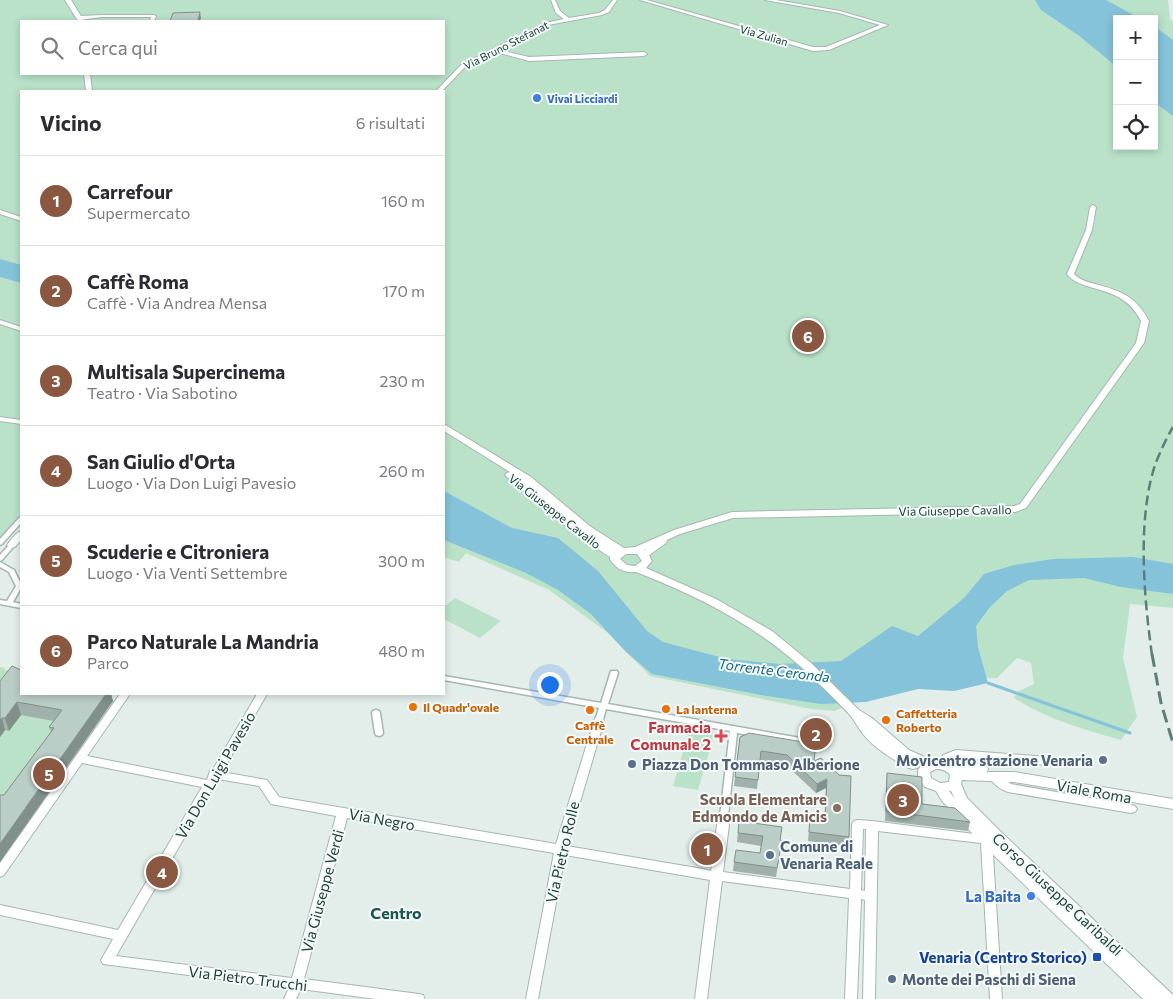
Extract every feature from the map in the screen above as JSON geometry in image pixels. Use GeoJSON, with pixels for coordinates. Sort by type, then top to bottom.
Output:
{"type":"FeatureCollection","features":[{"type":"Feature","properties":{"kind":"street"},"geometry":{"type":"LineString","coordinates":[[68,0],[80,20],[102,16],[154,16],[152,20]]}},
{"type":"Feature","properties":{"kind":"street"},"geometry":{"type":"LineString","coordinates":[[554,0],[558,12],[567,20]]}},
{"type":"Feature","properties":{"kind":"street","name":"Via Bruno Stefanat"},"geometry":{"type":"LineString","coordinates":[[440,90],[463,66],[552,22],[600,14],[607,11],[615,0]]}},
{"type":"Feature","properties":{"kind":"street","name":"Via Zulian"},"geometry":{"type":"LineString","coordinates":[[642,0],[813,49],[827,49],[885,25],[840,12],[767,0]]}},
{"type":"Feature","properties":{"kind":"street"},"geometry":{"type":"LineString","coordinates":[[495,50],[528,59],[644,54]]}},
{"type":"Feature","properties":{"kind":"street"},"geometry":{"type":"LineString","coordinates":[[88,75],[89,90]]}},
{"type":"Feature","properties":{"kind":"street"},"geometry":{"type":"LineString","coordinates":[[1081,282],[1070,274],[1089,230],[1093,207]]}},
{"type":"Feature","properties":{"kind":"street"},"geometry":{"type":"LineString","coordinates":[[0,212],[20,219]]}},
{"type":"Feature","properties":{"kind":"street","name":"Via Giuseppe Cavallo"},"geometry":{"type":"LineString","coordinates":[[641,559],[677,532],[732,515],[1015,509],[1023,506],[1140,343],[1145,321],[1136,304],[1124,296],[1081,282]]}},
{"type":"Feature","properties":{"kind":"street"},"geometry":{"type":"LineString","coordinates":[[0,322],[20,329]]}},
{"type":"Feature","properties":{"kind":"street"},"geometry":{"type":"LineString","coordinates":[[0,419],[20,422]]}},
{"type":"Feature","properties":{"kind":"street","name":"Via Giuseppe Cavallo"},"geometry":{"type":"LineString","coordinates":[[445,428],[528,478],[619,554]]}},
{"type":"Feature","properties":{"kind":"street","name":"Via Giuseppe Cavallo"},"geometry":{"type":"LineString","coordinates":[[445,435],[520,482],[580,533],[619,554]]}},
{"type":"Feature","properties":{"kind":"street"},"geometry":{"type":"LineString","coordinates":[[0,543],[20,520]]}},
{"type":"Feature","properties":{"kind":"street"},"geometry":{"type":"LineString","coordinates":[[0,559],[20,535]]}},
{"type":"Feature","properties":{"kind":"street"},"geometry":{"type":"LineString","coordinates":[[641,559],[627,569],[619,565],[615,560],[619,554],[641,559],[675,583],[754,624],[791,653],[853,710],[860,724],[899,758],[927,768],[951,773],[949,788],[940,788]]}},
{"type":"Feature","properties":{"kind":"street"},"geometry":{"type":"LineString","coordinates":[[0,564],[12,571],[19,586],[9,604]]}},
{"type":"Feature","properties":{"kind":"street"},"geometry":{"type":"LineString","coordinates":[[0,602],[20,606]]}},
{"type":"Feature","properties":{"kind":"street","name":"Via Pietro Rolle"},"geometry":{"type":"LineString","coordinates":[[532,999],[560,849],[614,673]]}},
{"type":"Feature","properties":{"kind":"street"},"geometry":{"type":"LineString","coordinates":[[445,678],[823,745]]}},
{"type":"Feature","properties":{"kind":"street"},"geometry":{"type":"LineString","coordinates":[[0,872],[125,695]]}},
{"type":"Feature","properties":{"kind":"street","name":"Via Don Luigi Pavesio"},"geometry":{"type":"LineString","coordinates":[[107,960],[261,695]]}},
{"type":"Feature","properties":{"kind":"street"},"geometry":{"type":"LineString","coordinates":[[376,713],[379,733]]}},
{"type":"Feature","properties":{"kind":"street"},"geometry":{"type":"LineString","coordinates":[[701,999],[734,730]]}},
{"type":"Feature","properties":{"kind":"street","name":"Viale Roma"},"geometry":{"type":"LineString","coordinates":[[951,773],[947,758],[956,754],[1062,762]]}},
{"type":"Feature","properties":{"kind":"street"},"geometry":{"type":"LineString","coordinates":[[80,759],[211,779]]}},
{"type":"Feature","properties":{"kind":"street","name":"Corso Giuseppe Garibaldi"},"geometry":{"type":"LineString","coordinates":[[927,768],[924,774],[927,782],[940,788],[946,798],[986,839],[1153,999]]}},
{"type":"Feature","properties":{"kind":"street","name":"Viale Roma"},"geometry":{"type":"LineString","coordinates":[[951,773],[984,769],[1014,777],[1173,804]]}},
{"type":"Feature","properties":{"kind":"street","name":"Corso Giuseppe Garibaldi"},"geometry":{"type":"LineString","coordinates":[[951,773],[962,801],[995,835],[1168,999]]}},
{"type":"Feature","properties":{"kind":"street","name":"Viale Roma"},"geometry":{"type":"LineString","coordinates":[[951,773],[1014,777]]}},
{"type":"Feature","properties":{"kind":"street","name":"Viale Roma"},"geometry":{"type":"LineString","coordinates":[[994,777],[1008,788],[1131,809]]}},
{"type":"Feature","properties":{"kind":"street","name":"Via Negro"},"geometry":{"type":"LineString","coordinates":[[211,779],[263,783],[275,800],[560,849]]}},
{"type":"Feature","properties":{"kind":"street","name":"Via Giuseppe Verdi"},"geometry":{"type":"LineString","coordinates":[[290,999],[297,984],[343,812]]}},
{"type":"Feature","properties":{"kind":"street"},"geometry":{"type":"LineString","coordinates":[[868,823],[871,896],[869,999]]}},
{"type":"Feature","properties":{"kind":"street"},"geometry":{"type":"LineString","coordinates":[[851,999],[858,824],[868,823],[986,839],[996,999]]}},
{"type":"Feature","properties":{"kind":"street"},"geometry":{"type":"LineString","coordinates":[[560,849],[717,876],[871,896]]}},
{"type":"Feature","properties":{"kind":"street"},"geometry":{"type":"LineString","coordinates":[[0,910],[121,936]]}},
{"type":"Feature","properties":{"kind":"street","name":"Via Pietro Trucchi"},"geometry":{"type":"LineString","coordinates":[[107,960],[419,999]]}},
{"type":"Feature","properties":{"kind":"green space"},"geometry":{"type":"Polygon","coordinates":[[[0,0],[1168,0],[1170,19],[1173,22],[1173,608],[1130,604],[1123,658],[1137,717],[1121,740],[1053,718],[1014,698],[1017,692],[1034,684],[1031,663],[1017,658],[997,678],[967,679],[854,702],[835,711],[811,709],[650,676],[608,633],[549,590],[466,553],[459,562],[445,557],[445,90],[20,90],[20,525],[15,525],[0,543],[0,0]]]}},
{"type":"Feature","properties":{"kind":"green space"},"geometry":{"type":"Polygon","coordinates":[[[455,598],[501,621],[480,638],[445,620],[445,606],[455,598]]]}},
{"type":"Feature","properties":{"kind":"green space"},"geometry":{"type":"Polygon","coordinates":[[[0,667],[5,668],[5,670],[20,671],[20,695],[80,695],[116,701],[0,863],[0,667]]]}},
{"type":"Feature","properties":{"kind":"green space"},"geometry":{"type":"Polygon","coordinates":[[[690,728],[715,732],[698,790],[673,786],[690,728]]]}},
{"type":"Feature","properties":{"kind":"water"},"geometry":{"type":"Polygon","coordinates":[[[1035,0],[1106,0],[1134,15],[1113,15],[1113,64],[1078,35],[1041,10],[1035,0]]]}},
{"type":"Feature","properties":{"kind":"water"},"geometry":{"type":"Polygon","coordinates":[[[1158,29],[1173,40],[1173,116],[1158,105],[1158,29]]]}},
{"type":"Feature","properties":{"kind":"water"},"geometry":{"type":"Polygon","coordinates":[[[0,259],[20,265],[20,283],[0,277],[0,259]]]}},
{"type":"Feature","properties":{"kind":"water","name":"Torrente Ceronda"},"geometry":{"type":"Polygon","coordinates":[[[445,492],[512,528],[558,538],[598,571],[647,631],[663,642],[727,659],[780,664],[841,661],[892,626],[918,636],[964,598],[984,574],[1014,565],[1053,559],[1133,557],[1173,564],[1173,594],[1121,587],[1084,578],[1029,580],[1007,591],[990,607],[976,626],[978,647],[988,683],[954,691],[918,689],[866,702],[821,704],[761,695],[652,674],[626,652],[591,614],[558,590],[526,573],[445,540],[445,492]]]}},
{"type":"Feature","properties":{"kind":"building"},"geometry":{"type":"Polygon","coordinates":[[[200,12],[198,20],[170,20],[173,13],[200,12]]]}},
{"type":"Feature","properties":{"kind":"building"},"geometry":{"type":"Polygon","coordinates":[[[12,666],[20,670],[20,695],[105,695],[0,844],[0,795],[4,795],[54,728],[49,727],[62,710],[17,702],[5,718],[0,720],[0,681],[12,666]]]}},
{"type":"Feature","properties":{"kind":"building","name":"Scuola Elementare Edmondo de Amicis"},"geometry":{"type":"Polygon","coordinates":[[[749,733],[816,744],[814,761],[821,758],[839,775],[851,776],[849,837],[809,832],[810,814],[825,816],[827,779],[817,784],[787,755],[761,751],[758,780],[735,777],[740,737],[749,733]]]}},
{"type":"Feature","properties":{"kind":"building"},"geometry":{"type":"Polygon","coordinates":[[[887,773],[922,777],[922,804],[955,808],[970,822],[886,811],[887,773]]]}},
{"type":"Feature","properties":{"kind":"building"},"geometry":{"type":"Polygon","coordinates":[[[739,821],[782,827],[780,840],[782,841],[777,868],[734,862],[736,850],[760,853],[763,836],[738,833],[739,821]]]}},
{"type":"Feature","properties":{"kind":"waterway"},"geometry":{"type":"LineString","coordinates":[[988,683],[1130,733]]}},
{"type":"Feature","properties":{"kind":"railway"},"geometry":{"type":"LineString","coordinates":[[1152,655],[1145,584],[1144,534],[1146,510],[1149,487],[1155,465],[1173,427]]}},
{"type":"Feature","properties":{"kind":"railway"},"geometry":{"type":"LineString","coordinates":[[1152,654],[1161,703],[1173,743]]}},
{"type":"Feature","properties":{"kind":"place","name":"Vivai Licciardi"},"geometry":{"type":"Point","coordinates":[537,98]}},
{"type":"Feature","properties":{"kind":"place","name":"Parco Naturale La Mandria"},"geometry":{"type":"Point","coordinates":[808,336]}},
{"type":"Feature","properties":{"kind":"place","name":"Il Quadr'ovale"},"geometry":{"type":"Point","coordinates":[413,707]}},
{"type":"Feature","properties":{"kind":"place","name":"La lanterna"},"geometry":{"type":"Point","coordinates":[666,709]}},
{"type":"Feature","properties":{"kind":"place","name":"Caffè Centrale"},"geometry":{"type":"Point","coordinates":[590,710]}},
{"type":"Feature","properties":{"kind":"place","name":"Caffetteria Roberto"},"geometry":{"type":"Point","coordinates":[886,720]}},
{"type":"Feature","properties":{"kind":"place","name":"Caffè Roma"},"geometry":{"type":"Point","coordinates":[816,734]}},
{"type":"Feature","properties":{"kind":"place","name":"Farmacia Comunale 2"},"geometry":{"type":"Point","coordinates":[721,736]}},
{"type":"Feature","properties":{"kind":"place","name":"Movicentro stazione Venaria"},"geometry":{"type":"Point","coordinates":[1103,760]}},
{"type":"Feature","properties":{"kind":"place","name":"Piazza Don Tommaso Alberione"},"geometry":{"type":"Point","coordinates":[632,764]}},
{"type":"Feature","properties":{"kind":"place","name":"Scuderie e Citroniera"},"geometry":{"type":"Point","coordinates":[49,774]}},
{"type":"Feature","properties":{"kind":"place","name":"Multisala Supercinema"},"geometry":{"type":"Point","coordinates":[903,800]}},
{"type":"Feature","properties":{"kind":"place","name":"Scuola Elementare Edmondo de Amicis"},"geometry":{"type":"Point","coordinates":[837,808]}},
{"type":"Feature","properties":{"kind":"place","name":"Carrefour"},"geometry":{"type":"Point","coordinates":[707,849]}},
{"type":"Feature","properties":{"kind":"place","name":"Comune di Venaria Reale"},"geometry":{"type":"Point","coordinates":[770,855]}},
{"type":"Feature","properties":{"kind":"place","name":"San Giulio d'Orta"},"geometry":{"type":"Point","coordinates":[162,872]}},
{"type":"Feature","properties":{"kind":"place","name":"La Baita"},"geometry":{"type":"Point","coordinates":[1031,896]}},
{"type":"Feature","properties":{"kind":"place","name":"Venaria (Centro Storico)"},"geometry":{"type":"Point","coordinates":[1097,957]}},
{"type":"Feature","properties":{"kind":"place","name":"Monte dei Paschi di Siena"},"geometry":{"type":"Point","coordinates":[892,979]}},
{"type":"Feature","properties":{"kind":"district","name":"Centro"},"geometry":{"type":"Point","coordinates":[396,912]}}]}
